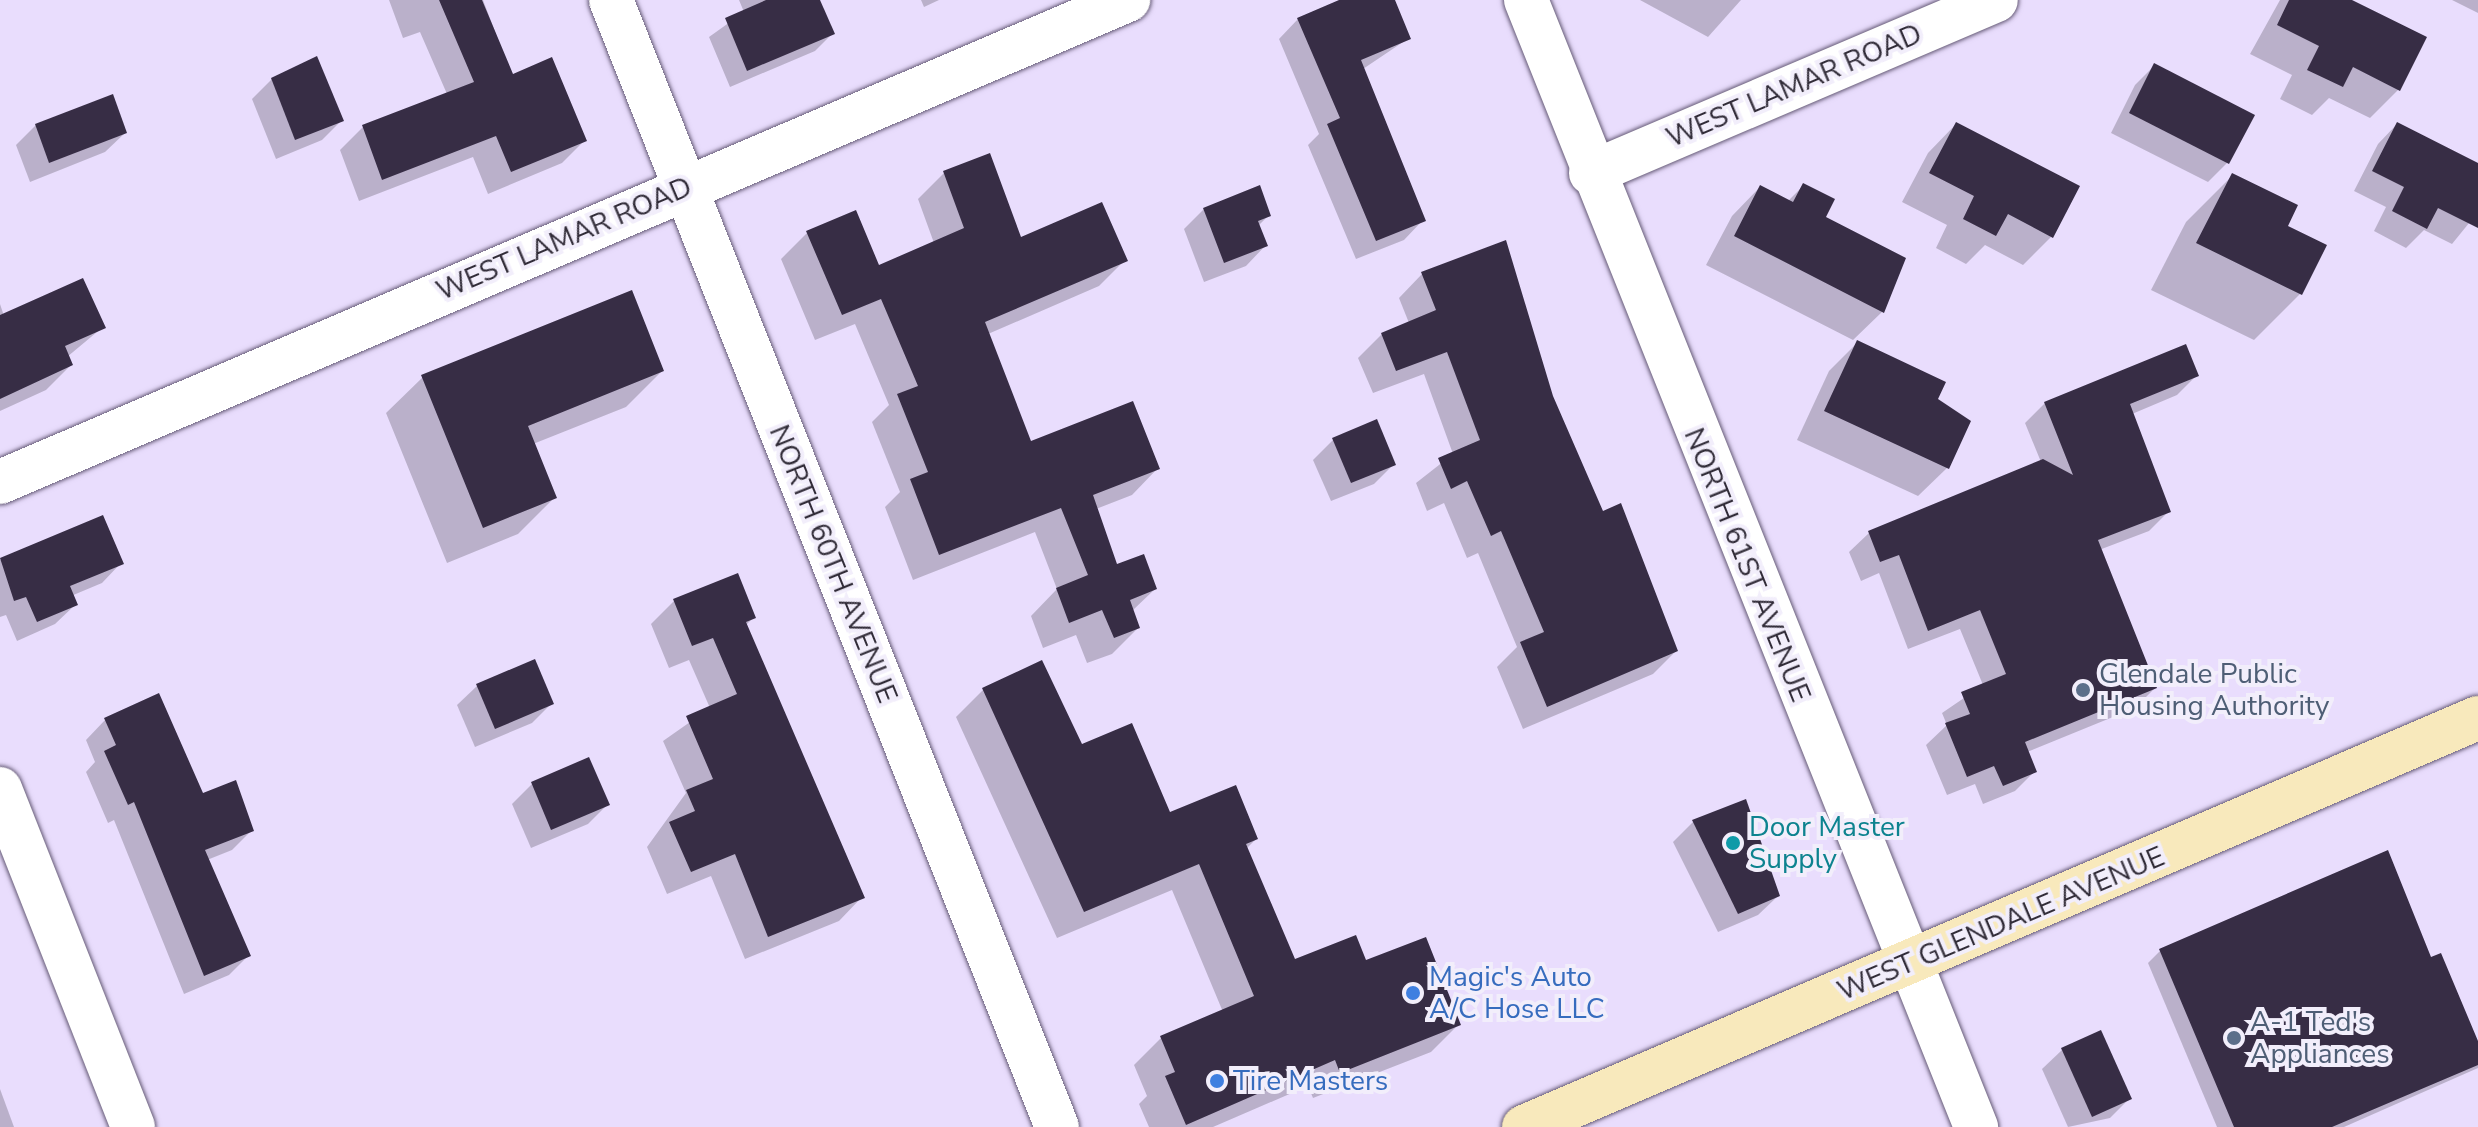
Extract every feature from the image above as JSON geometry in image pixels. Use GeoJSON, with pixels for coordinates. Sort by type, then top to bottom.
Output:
{"type":"FeatureCollection","features":[{"type":"Feature","properties":{"kind":"main road","name":"WEST GLENDALE AVENUE"},"geometry":{"type":"LineString","coordinates":[[1524,1127],[2478,718]]}},
{"type":"Feature","properties":{"kind":"street","name":"NORTH 60TH AVENUE"},"geometry":{"type":"LineString","coordinates":[[611,0],[1057,1127]]}},
{"type":"Feature","properties":{"kind":"street","name":"WEST LAMAR ROAD"},"geometry":{"type":"LineString","coordinates":[[0,482],[1128,0]]}},
{"type":"Feature","properties":{"kind":"street","name":"NORTH 61ST AVENUE"},"geometry":{"type":"LineString","coordinates":[[1526,0],[1591,173],[1976,1127]]}},
{"type":"Feature","properties":{"kind":"street","name":"WEST LAMAR ROAD"},"geometry":{"type":"LineString","coordinates":[[1591,173],[1996,0]]}},
{"type":"Feature","properties":{"kind":"street"},"geometry":{"type":"LineString","coordinates":[[0,789],[133,1127]]}},
{"type":"Feature","properties":{"kind":"building"},"geometry":{"type":"Polygon","coordinates":[[[439,0],[482,0],[513,74],[552,57],[587,141],[511,172],[496,136],[382,180],[362,125],[474,82],[439,0]]]}},
{"type":"Feature","properties":{"kind":"building"},"geometry":{"type":"Polygon","coordinates":[[[766,0],[820,0],[835,34],[747,71],[725,18],[766,0]]]}},
{"type":"Feature","properties":{"kind":"building"},"geometry":{"type":"Polygon","coordinates":[[[1339,0],[1395,0],[1411,39],[1361,60],[1426,221],[1376,241],[1327,124],[1340,118],[1297,18],[1339,0]]]}},
{"type":"Feature","properties":{"kind":"building"},"geometry":{"type":"Polygon","coordinates":[[[2289,0],[2352,0],[2427,37],[2400,91],[2353,67],[2343,87],[2307,70],[2319,46],[2277,25],[2289,0]]]}},
{"type":"Feature","properties":{"kind":"building"},"geometry":{"type":"Polygon","coordinates":[[[317,56],[344,121],[295,140],[271,78],[317,56]]]}},
{"type":"Feature","properties":{"kind":"building"},"geometry":{"type":"Polygon","coordinates":[[[2154,63],[2255,115],[2229,164],[2129,113],[2154,63]]]}},
{"type":"Feature","properties":{"kind":"building"},"geometry":{"type":"Polygon","coordinates":[[[113,94],[127,133],[49,163],[35,124],[113,94]]]}},
{"type":"Feature","properties":{"kind":"building"},"geometry":{"type":"Polygon","coordinates":[[[1956,122],[2080,186],[2053,238],[2008,214],[1996,236],[1963,219],[1974,196],[1929,173],[1956,122]]]}},
{"type":"Feature","properties":{"kind":"building"},"geometry":{"type":"Polygon","coordinates":[[[2397,122],[2478,163],[2478,228],[2438,208],[2427,229],[2392,211],[2404,187],[2372,171],[2397,122]]]}},
{"type":"Feature","properties":{"kind":"building"},"geometry":{"type":"Polygon","coordinates":[[[990,153],[1021,237],[1102,202],[1128,261],[985,322],[1031,441],[1133,401],[1160,469],[1093,495],[1117,564],[1144,554],[1157,589],[1130,600],[1140,628],[1114,638],[1102,610],[1069,623],[1056,588],[1088,575],[1061,508],[939,555],[910,479],[928,472],[897,394],[918,386],[881,299],[842,315],[806,231],[856,210],[879,265],[964,228],[943,171],[990,153]]]}},
{"type":"Feature","properties":{"kind":"building"},"geometry":{"type":"Polygon","coordinates":[[[2232,173],[2298,205],[2288,226],[2327,245],[2302,295],[2196,243],[2232,173]]]}},
{"type":"Feature","properties":{"kind":"building"},"geometry":{"type":"Polygon","coordinates":[[[1803,183],[1835,199],[1826,217],[1906,258],[1884,313],[1734,236],[1760,185],[1793,202],[1803,183]]]}},
{"type":"Feature","properties":{"kind":"building"},"geometry":{"type":"Polygon","coordinates":[[[1260,185],[1271,216],[1258,221],[1268,246],[1224,263],[1203,208],[1260,185]]]}},
{"type":"Feature","properties":{"kind":"building"},"geometry":{"type":"Polygon","coordinates":[[[1506,240],[1553,396],[1603,511],[1621,503],[1678,651],[1547,707],[1520,642],[1544,632],[1501,531],[1491,536],[1467,481],[1451,489],[1438,458],[1480,440],[1447,352],[1396,371],[1381,333],[1436,310],[1421,272],[1506,240]]]}},
{"type":"Feature","properties":{"kind":"building"},"geometry":{"type":"Polygon","coordinates":[[[83,278],[106,328],[65,346],[73,365],[0,399],[0,315],[83,278]]]}},
{"type":"Feature","properties":{"kind":"building"},"geometry":{"type":"Polygon","coordinates":[[[632,290],[664,371],[528,426],[557,498],[483,528],[421,375],[632,290]]]}},
{"type":"Feature","properties":{"kind":"building"},"geometry":{"type":"Polygon","coordinates":[[[1857,340],[1946,382],[1938,399],[1971,421],[1949,469],[1824,411],[1857,340]]]}},
{"type":"Feature","properties":{"kind":"building"},"geometry":{"type":"Polygon","coordinates":[[[2186,344],[2199,376],[2130,404],[2171,512],[2098,540],[2157,688],[2025,742],[2037,772],[2003,786],[1994,766],[1967,777],[1945,723],[1970,714],[1961,692],[2006,674],[1980,610],[1928,631],[1899,555],[1880,562],[1868,531],[2043,459],[2073,475],[2044,402],[2186,344]]]}},
{"type":"Feature","properties":{"kind":"building"},"geometry":{"type":"Polygon","coordinates":[[[1377,419],[1396,465],[1351,483],[1332,438],[1377,419]]]}},
{"type":"Feature","properties":{"kind":"building"},"geometry":{"type":"Polygon","coordinates":[[[103,515],[124,564],[70,586],[78,605],[37,622],[26,597],[14,601],[0,558],[103,515]]]}},
{"type":"Feature","properties":{"kind":"building"},"geometry":{"type":"Polygon","coordinates":[[[738,573],[756,618],[746,622],[865,898],[768,937],[735,854],[691,872],[669,822],[695,811],[686,790],[713,779],[686,716],[737,694],[713,638],[692,646],[673,599],[738,573]]]}},
{"type":"Feature","properties":{"kind":"building"},"geometry":{"type":"Polygon","coordinates":[[[535,659],[554,704],[495,729],[476,684],[535,659]]]}},
{"type":"Feature","properties":{"kind":"building"},"geometry":{"type":"Polygon","coordinates":[[[1042,660],[1082,744],[1132,723],[1170,812],[1236,785],[1258,839],[1246,844],[1295,959],[1356,935],[1366,960],[1426,937],[1461,1025],[1340,1073],[1335,1060],[1186,1125],[1165,1076],[1175,1072],[1160,1036],[1254,996],[1199,864],[1084,912],[982,688],[1042,660]]]}},
{"type":"Feature","properties":{"kind":"building"},"geometry":{"type":"Polygon","coordinates":[[[159,693],[203,793],[236,780],[254,831],[205,850],[251,956],[204,976],[134,802],[128,805],[104,751],[116,745],[104,718],[159,693]]]}},
{"type":"Feature","properties":{"kind":"building"},"geometry":{"type":"Polygon","coordinates":[[[589,757],[610,805],[551,830],[531,782],[589,757]]]}},
{"type":"Feature","properties":{"kind":"building","name":"Door Master Supply"},"geometry":{"type":"Polygon","coordinates":[[[1746,799],[1780,896],[1738,914],[1692,820],[1746,799]]]}},
{"type":"Feature","properties":{"kind":"building"},"geometry":{"type":"Polygon","coordinates":[[[2388,850],[2431,957],[2441,953],[2478,1041],[2478,1065],[2332,1127],[2234,1127],[2159,949],[2388,850]]]}},
{"type":"Feature","properties":{"kind":"building"},"geometry":{"type":"Polygon","coordinates":[[[2101,1030],[2132,1099],[2092,1117],[2061,1048],[2101,1030]]]}},
{"type":"Feature","properties":{"kind":"place","name":"Glendale Public Housing Authority"},"geometry":{"type":"Point","coordinates":[2083,690]}},
{"type":"Feature","properties":{"kind":"place","name":"Door Master Supply"},"geometry":{"type":"Point","coordinates":[1733,843]}},
{"type":"Feature","properties":{"kind":"place","name":"Magic's Auto A/C Hose LLC"},"geometry":{"type":"Point","coordinates":[1413,993]}},
{"type":"Feature","properties":{"kind":"place","name":"A-1 Ted's Appliances"},"geometry":{"type":"Point","coordinates":[2234,1038]}},
{"type":"Feature","properties":{"kind":"place","name":"Tire Masters"},"geometry":{"type":"Point","coordinates":[1217,1081]}}]}
